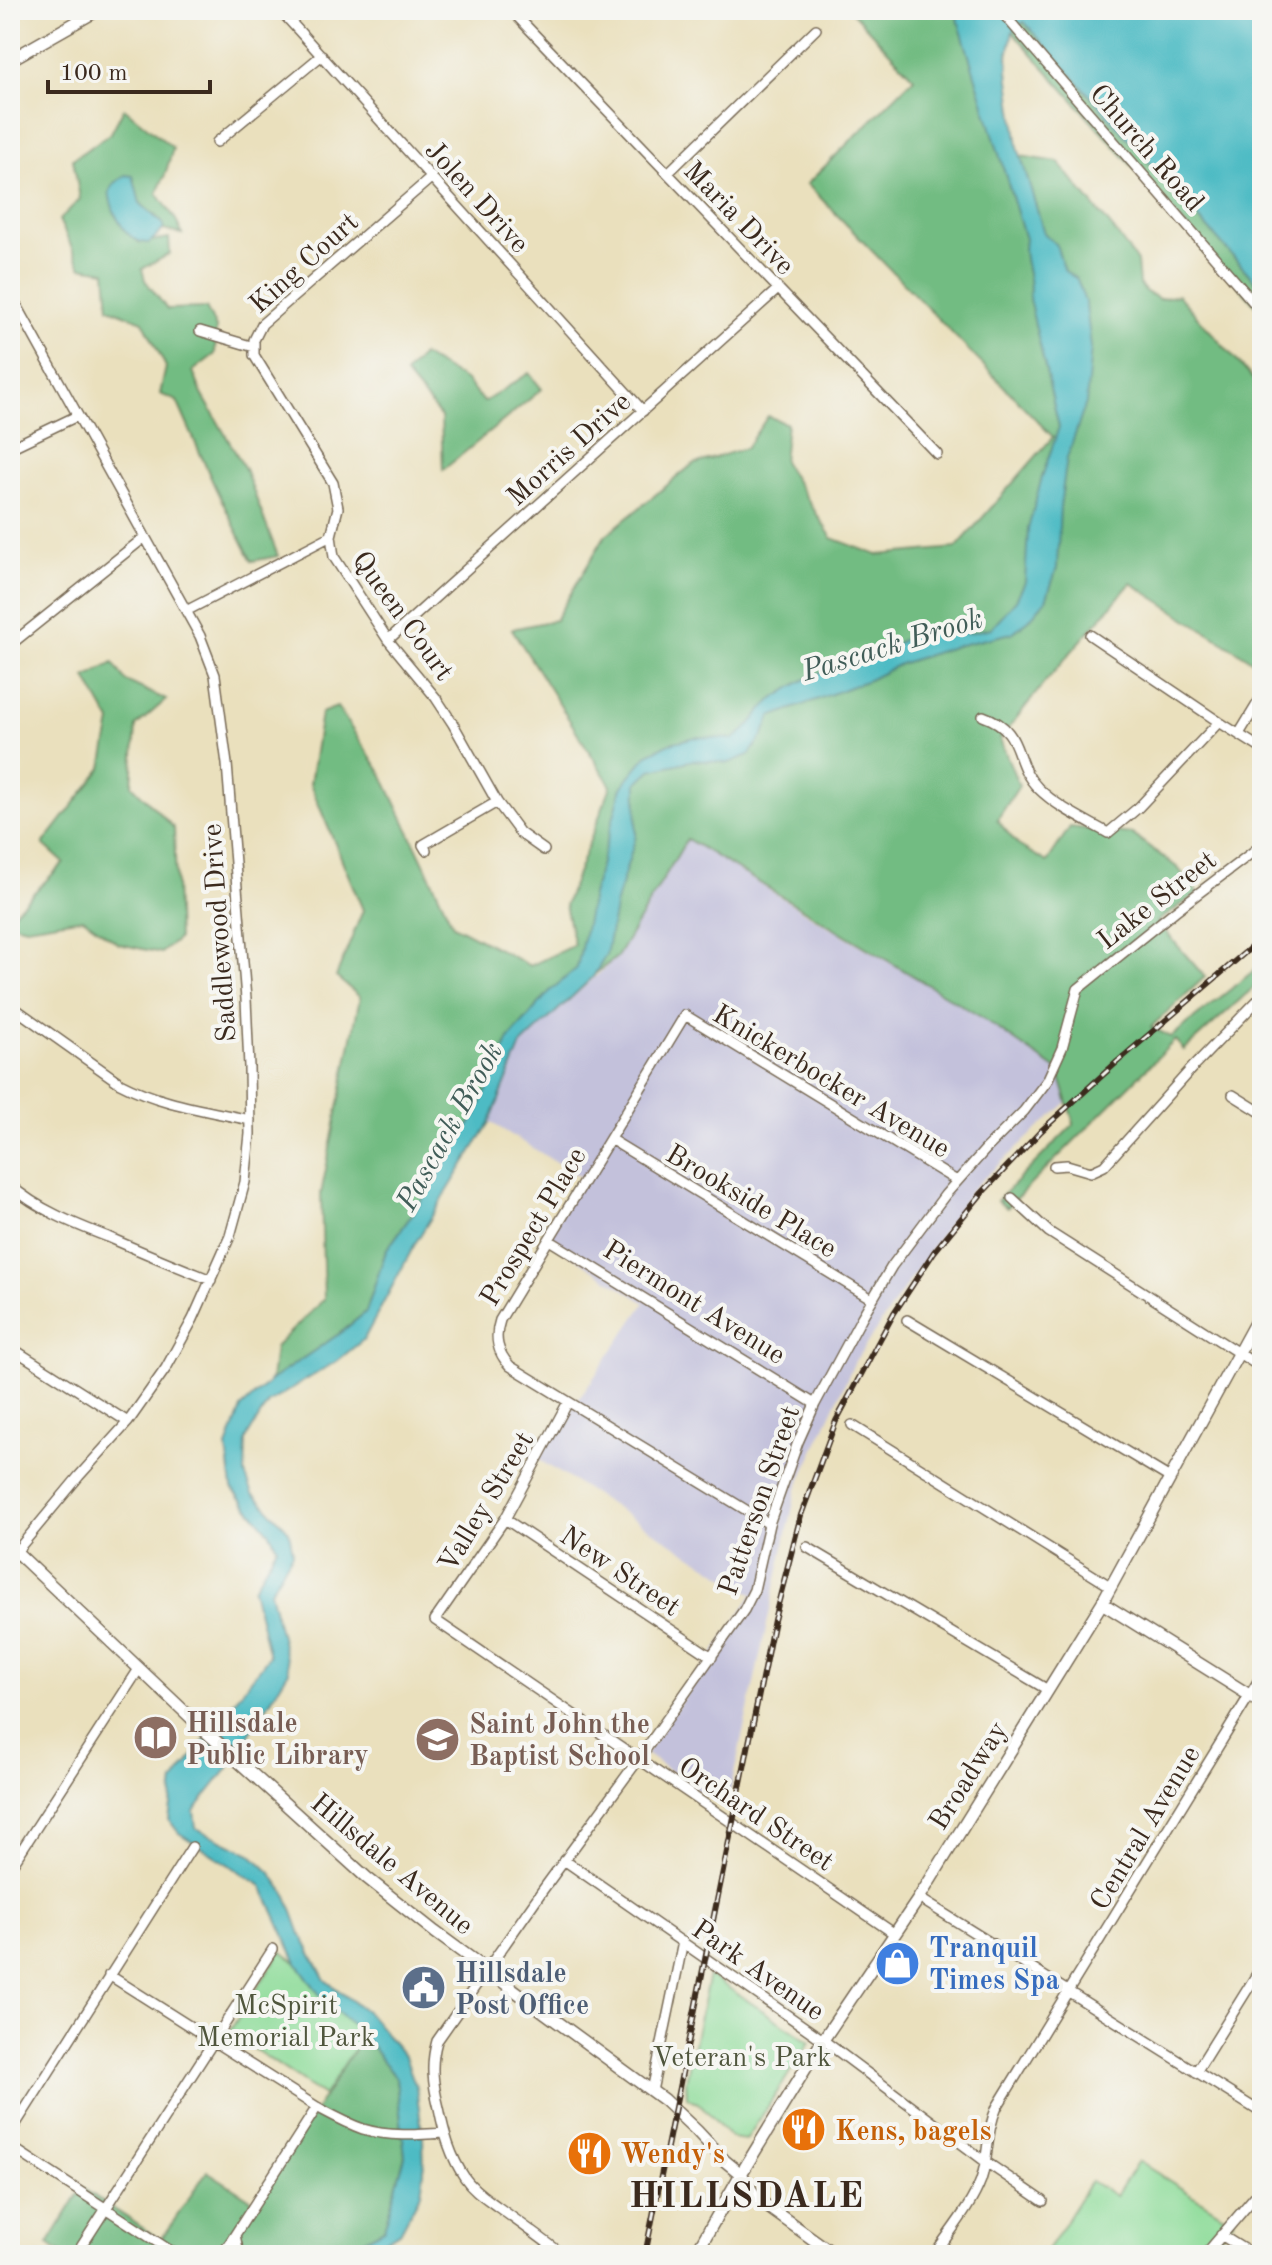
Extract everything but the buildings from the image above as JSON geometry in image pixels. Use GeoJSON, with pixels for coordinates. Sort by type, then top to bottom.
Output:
{"type":"FeatureCollection","features":[{"type":"Feature","properties":{"kind":"street"},"geometry":{"type":"LineString","coordinates":[[10,60],[98,10]]}},
{"type":"Feature","properties":{"kind":"street","name":"Jolen Drive"},"geometry":{"type":"LineString","coordinates":[[280,10],[643,411]]}},
{"type":"Feature","properties":{"kind":"street","name":"Maria Drive"},"geometry":{"type":"LineString","coordinates":[[511,10],[937,454]]}},
{"type":"Feature","properties":{"kind":"street","name":"Church Road"},"geometry":{"type":"LineString","coordinates":[[1000,10],[1262,312]]}},
{"type":"Feature","properties":{"kind":"street"},"geometry":{"type":"LineString","coordinates":[[668,173],[816,29]]}},
{"type":"Feature","properties":{"kind":"street"},"geometry":{"type":"LineString","coordinates":[[217,142],[322,55]]}},
{"type":"Feature","properties":{"kind":"street","name":"King Court"},"geometry":{"type":"LineString","coordinates":[[200,331],[254,347],[262,324],[432,177]]}},
{"type":"Feature","properties":{"kind":"street","name":"Morris Drive"},"geometry":{"type":"LineString","coordinates":[[388,640],[778,289]]}},
{"type":"Feature","properties":{"kind":"street","name":"Saddlewood Drive"},"geometry":{"type":"LineString","coordinates":[[10,293],[209,656],[221,707],[227,764],[246,999],[250,1120],[240,1207],[211,1280],[180,1344],[149,1395],[128,1422],[12,1552]]}},
{"type":"Feature","properties":{"kind":"street","name":"Queen Court"},"geometry":{"type":"LineString","coordinates":[[254,347],[257,362],[333,483],[338,508],[331,536],[334,557],[388,640],[436,698],[497,802],[520,833],[544,850]]}},
{"type":"Feature","properties":{"kind":"street"},"geometry":{"type":"LineString","coordinates":[[10,448],[77,416]]}},
{"type":"Feature","properties":{"kind":"street"},"geometry":{"type":"LineString","coordinates":[[186,611],[331,536]]}},
{"type":"Feature","properties":{"kind":"street"},"geometry":{"type":"LineString","coordinates":[[10,645],[145,537]]}},
{"type":"Feature","properties":{"kind":"street"},"geometry":{"type":"LineString","coordinates":[[1090,635],[1262,749]]}},
{"type":"Feature","properties":{"kind":"street"},"geometry":{"type":"LineString","coordinates":[[1239,734],[1262,696]]}},
{"type":"Feature","properties":{"kind":"street"},"geometry":{"type":"LineString","coordinates":[[983,716],[997,721],[1009,732],[1026,773],[1041,792],[1108,833],[1139,807],[1219,722]]}},
{"type":"Feature","properties":{"kind":"street"},"geometry":{"type":"LineString","coordinates":[[426,850],[423,845],[497,802]]}},
{"type":"Feature","properties":{"kind":"street","name":"Lake Street"},"geometry":{"type":"LineString","coordinates":[[1078,989],[1262,845]]}},
{"type":"Feature","properties":{"kind":"street","name":"Patterson Street"},"geometry":{"type":"LineString","coordinates":[[444,2133],[432,2077],[432,2057],[437,2041],[744,1610],[754,1590],[782,1482],[815,1404],[872,1299],[918,1230],[957,1181],[1024,1111],[1047,1081],[1062,1048],[1078,989]]}},
{"type":"Feature","properties":{"kind":"street"},"geometry":{"type":"LineString","coordinates":[[1054,1166],[1067,1165],[1091,1172],[1104,1166],[1262,996]]}},
{"type":"Feature","properties":{"kind":"street"},"geometry":{"type":"LineString","coordinates":[[10,1005],[120,1083],[161,1101],[250,1120]]}},
{"type":"Feature","properties":{"kind":"street","name":"Knickerbocker Avenue"},"geometry":{"type":"LineString","coordinates":[[685,1015],[957,1181]]}},
{"type":"Feature","properties":{"kind":"street","name":"Prospect Place"},"geometry":{"type":"LineString","coordinates":[[685,1015],[500,1320],[497,1341],[503,1359],[510,1366],[769,1524]]}},
{"type":"Feature","properties":{"kind":"street"},"geometry":{"type":"LineString","coordinates":[[1233,1095],[1262,1113]]}},
{"type":"Feature","properties":{"kind":"street","name":"Brookside Place"},"geometry":{"type":"LineString","coordinates":[[610,1139],[872,1299]]}},
{"type":"Feature","properties":{"kind":"street"},"geometry":{"type":"LineString","coordinates":[[10,1185],[49,1211],[76,1224],[211,1280]]}},
{"type":"Feature","properties":{"kind":"street"},"geometry":{"type":"LineString","coordinates":[[1012,1198],[1049,1232],[1262,1368]]}},
{"type":"Feature","properties":{"kind":"street","name":"Piermont Avenue"},"geometry":{"type":"LineString","coordinates":[[549,1240],[815,1404]]}},
{"type":"Feature","properties":{"kind":"street","name":"Broadway"},"geometry":{"type":"LineString","coordinates":[[695,2255],[823,2040],[919,1898],[1102,1603],[1262,1310]]}},
{"type":"Feature","properties":{"kind":"street"},"geometry":{"type":"LineString","coordinates":[[907,1320],[1170,1478]]}},
{"type":"Feature","properties":{"kind":"street"},"geometry":{"type":"LineString","coordinates":[[10,1347],[128,1422]]}},
{"type":"Feature","properties":{"kind":"street","name":"Valley Street"},"geometry":{"type":"LineString","coordinates":[[435,1620],[505,1519],[568,1402]]}},
{"type":"Feature","properties":{"kind":"street"},"geometry":{"type":"LineString","coordinates":[[852,1425],[1110,1586]]}},
{"type":"Feature","properties":{"kind":"street","name":"New Street"},"geometry":{"type":"LineString","coordinates":[[505,1519],[712,1657]]}},
{"type":"Feature","properties":{"kind":"street"},"geometry":{"type":"LineString","coordinates":[[807,1547],[1048,1690]]}},
{"type":"Feature","properties":{"kind":"street","name":"Hillsdale Avenue"},"geometry":{"type":"LineString","coordinates":[[12,1552],[367,1878],[487,1971],[652,2091],[741,2174],[757,2199],[835,2255]]}},
{"type":"Feature","properties":{"kind":"street"},"geometry":{"type":"LineString","coordinates":[[1102,1603],[1262,1703]]}},
{"type":"Feature","properties":{"kind":"street","name":"Orchard Street"},"geometry":{"type":"LineString","coordinates":[[435,1620],[895,1934]]}},
{"type":"Feature","properties":{"kind":"street"},"geometry":{"type":"LineString","coordinates":[[12,1862],[139,1669]]}},
{"type":"Feature","properties":{"kind":"street","name":"Central Avenue"},"geometry":{"type":"LineString","coordinates":[[934,2255],[974,2194],[986,2162],[988,2134],[997,2107],[1262,1675]]}},
{"type":"Feature","properties":{"kind":"street"},"geometry":{"type":"LineString","coordinates":[[10,2133],[192,1847]]}},
{"type":"Feature","properties":{"kind":"street","name":"Park Avenue"},"geometry":{"type":"LineString","coordinates":[[564,1860],[823,2040],[1043,2201]]}},
{"type":"Feature","properties":{"kind":"street"},"geometry":{"type":"LineString","coordinates":[[919,1898],[1262,2113]]}},
{"type":"Feature","properties":{"kind":"street"},"geometry":{"type":"LineString","coordinates":[[652,2091],[683,1942]]}},
{"type":"Feature","properties":{"kind":"street"},"geometry":{"type":"LineString","coordinates":[[76,2255],[273,1949]]}},
{"type":"Feature","properties":{"kind":"street"},"geometry":{"type":"LineString","coordinates":[[1196,2072],[1262,1966]]}},
{"type":"Feature","properties":{"kind":"street"},"geometry":{"type":"LineString","coordinates":[[109,1975],[317,2107],[364,2129],[397,2134],[444,2133],[449,2150],[467,2181],[563,2255]]}},
{"type":"Feature","properties":{"kind":"street"},"geometry":{"type":"LineString","coordinates":[[222,2255],[317,2107]]}},
{"type":"Feature","properties":{"kind":"street"},"geometry":{"type":"LineString","coordinates":[[10,2146],[177,2255]]}},
{"type":"Feature","properties":{"kind":"street"},"geometry":{"type":"LineString","coordinates":[[1205,2255],[1262,2188]]}},
{"type":"Feature","properties":{"kind":"street"},"geometry":{"type":"LineString","coordinates":[[235,2235],[239,2255]]}},
{"type":"Feature","properties":{"kind":"street"},"geometry":{"type":"LineString","coordinates":[[1221,2235],[1253,2255]]}},
{"type":"Feature","properties":{"kind":"shaded area"},"geometry":{"type":"Polygon","coordinates":[[[687,839],[981,1017],[1058,1072],[1067,1102],[971,1190],[855,1361],[797,1488],[726,1810],[646,1754],[753,1594],[538,1459],[645,1303],[546,1239],[582,1178],[490,1122],[521,1045],[617,957],[687,839]]]}},
{"type":"Feature","properties":{"kind":"green space"},"geometry":{"type":"Polygon","coordinates":[[[850,10],[1014,10],[1262,289],[1262,312],[1012,31],[1008,59],[1009,94],[1020,156],[1058,162],[1137,262],[1139,284],[1146,292],[1159,299],[1178,295],[1262,389],[1262,667],[1131,583],[1000,739],[1019,786],[997,820],[1018,845],[1047,862],[1070,827],[1132,834],[1178,868],[1198,893],[1157,922],[1205,977],[1151,1027],[1171,1037],[1262,964],[1262,980],[1184,1050],[1175,1040],[1007,1208],[997,1201],[1074,1124],[1058,1071],[981,1017],[687,839],[617,957],[509,1039],[476,1115],[386,1251],[366,1312],[271,1380],[275,1347],[324,1299],[321,1194],[360,997],[336,977],[363,910],[310,784],[321,713],[337,707],[382,774],[453,925],[530,966],[574,945],[565,905],[611,786],[512,629],[555,620],[605,536],[692,465],[746,448],[768,416],[787,424],[783,461],[832,538],[877,555],[956,548],[1053,437],[807,184],[914,78],[850,10]]]}},
{"type":"Feature","properties":{"kind":"green space"},"geometry":{"type":"Polygon","coordinates":[[[124,108],[173,148],[157,193],[182,234],[163,230],[162,222],[140,203],[116,216],[140,243],[169,238],[170,254],[142,269],[145,280],[167,309],[206,308],[216,328],[215,354],[193,371],[202,394],[245,469],[278,556],[252,561],[177,401],[160,394],[166,367],[143,321],[109,308],[106,271],[81,267],[59,220],[80,199],[73,159],[111,133],[124,108]]]}},
{"type":"Feature","properties":{"kind":"green space"},"geometry":{"type":"Polygon","coordinates":[[[422,355],[466,381],[484,402],[529,373],[542,389],[443,470],[441,417],[405,374],[422,355]]]}},
{"type":"Feature","properties":{"kind":"green space"},"geometry":{"type":"Polygon","coordinates":[[[113,663],[126,681],[166,700],[136,726],[132,785],[174,828],[178,939],[161,953],[119,944],[83,918],[26,927],[10,923],[10,916],[64,863],[43,844],[102,768],[111,722],[86,678],[113,663]]]}},
{"type":"Feature","properties":{"kind":"green space","name":"McSpirit Memorial Park"},"geometry":{"type":"Polygon","coordinates":[[[281,1951],[297,1963],[322,1998],[363,2035],[324,2096],[229,2032],[281,1951]]]}},
{"type":"Feature","properties":{"kind":"green space","name":"Veteran's Park"},"geometry":{"type":"Polygon","coordinates":[[[709,1975],[810,2042],[746,2140],[731,2138],[702,2106],[687,2097],[686,2080],[709,1975]]]}},
{"type":"Feature","properties":{"kind":"green space"},"geometry":{"type":"Polygon","coordinates":[[[363,2035],[396,2078],[405,2156],[384,2229],[335,2255],[181,2255],[170,2248],[164,2255],[65,2255],[48,2244],[82,2188],[161,2240],[207,2171],[257,2203],[363,2035]]]}},
{"type":"Feature","properties":{"kind":"green space"},"geometry":{"type":"Polygon","coordinates":[[[1138,2161],[1233,2221],[1205,2255],[1044,2255],[1091,2181],[1116,2196],[1138,2161]]]}},
{"type":"Feature","properties":{"kind":"water"},"geometry":{"type":"Polygon","coordinates":[[[955,10],[1262,10],[1262,289],[1024,22],[1013,31],[1008,72],[1018,147],[1044,233],[1056,245],[1065,271],[1077,279],[1086,305],[1091,347],[1086,403],[1067,458],[1060,507],[1057,568],[1046,600],[1029,620],[1012,633],[956,646],[900,664],[871,679],[771,717],[763,736],[749,755],[729,763],[694,760],[651,770],[637,783],[636,836],[616,902],[606,955],[593,977],[521,1045],[490,1122],[416,1242],[364,1339],[337,1361],[268,1403],[246,1439],[245,1474],[253,1494],[289,1531],[293,1553],[270,1591],[289,1671],[229,1767],[194,1811],[196,1828],[251,1854],[271,1873],[287,1896],[301,1934],[325,1980],[367,2012],[405,2057],[416,2087],[423,2137],[421,2193],[400,2232],[355,2255],[335,2255],[384,2229],[405,2156],[396,2078],[363,2035],[322,1998],[297,1963],[262,1886],[179,1833],[169,1820],[174,1782],[269,1656],[253,1589],[277,1547],[270,1533],[232,1488],[227,1447],[241,1408],[271,1380],[366,1312],[386,1251],[476,1115],[509,1039],[550,991],[577,968],[592,895],[621,790],[648,754],[670,743],[696,737],[733,739],[770,701],[802,681],[827,669],[875,655],[923,629],[968,633],[991,628],[1016,600],[1025,582],[1028,529],[1059,427],[1029,299],[1025,239],[955,10]]]}},
{"type":"Feature","properties":{"kind":"water"},"geometry":{"type":"Polygon","coordinates":[[[125,175],[133,176],[140,203],[164,225],[163,230],[149,243],[133,238],[121,225],[113,208],[109,192],[125,175]]]}},
{"type":"Feature","properties":{"kind":"railway"},"geometry":{"type":"LineString","coordinates":[[645,2255],[774,1620],[801,1515],[836,1421],[894,1313],[934,1252],[982,1193],[1041,1131],[1262,938]]}},
{"type":"Feature","properties":{"kind":"place","name":"Hillsdale Public Library"},"geometry":{"type":"Point","coordinates":[155,1738]}},
{"type":"Feature","properties":{"kind":"place","name":"Saint John the Baptist School"},"geometry":{"type":"Point","coordinates":[438,1739]}},
{"type":"Feature","properties":{"kind":"place","name":"Tranquil Times Spa"},"geometry":{"type":"Point","coordinates":[898,1963]}},
{"type":"Feature","properties":{"kind":"place","name":"Hillsdale Post Office"},"geometry":{"type":"Point","coordinates":[424,1988]}},
{"type":"Feature","properties":{"kind":"place","name":"Kens, bagels"},"geometry":{"type":"Point","coordinates":[804,2130]}},
{"type":"Feature","properties":{"kind":"place","name":"Wendy's"},"geometry":{"type":"Point","coordinates":[589,2153]}},
{"type":"Feature","properties":{"kind":"district","name":"HILLSDALE"},"geometry":{"type":"Point","coordinates":[747,2194]}},
{"type":"Feature","properties":{"kind":"water label","name":"Pascack Brook"},"geometry":{"type":"Point","coordinates":[892,644]}},
{"type":"Feature","properties":{"kind":"water label","name":"Pascack Brook"},"geometry":{"type":"Point","coordinates":[449,1126]}}]}
